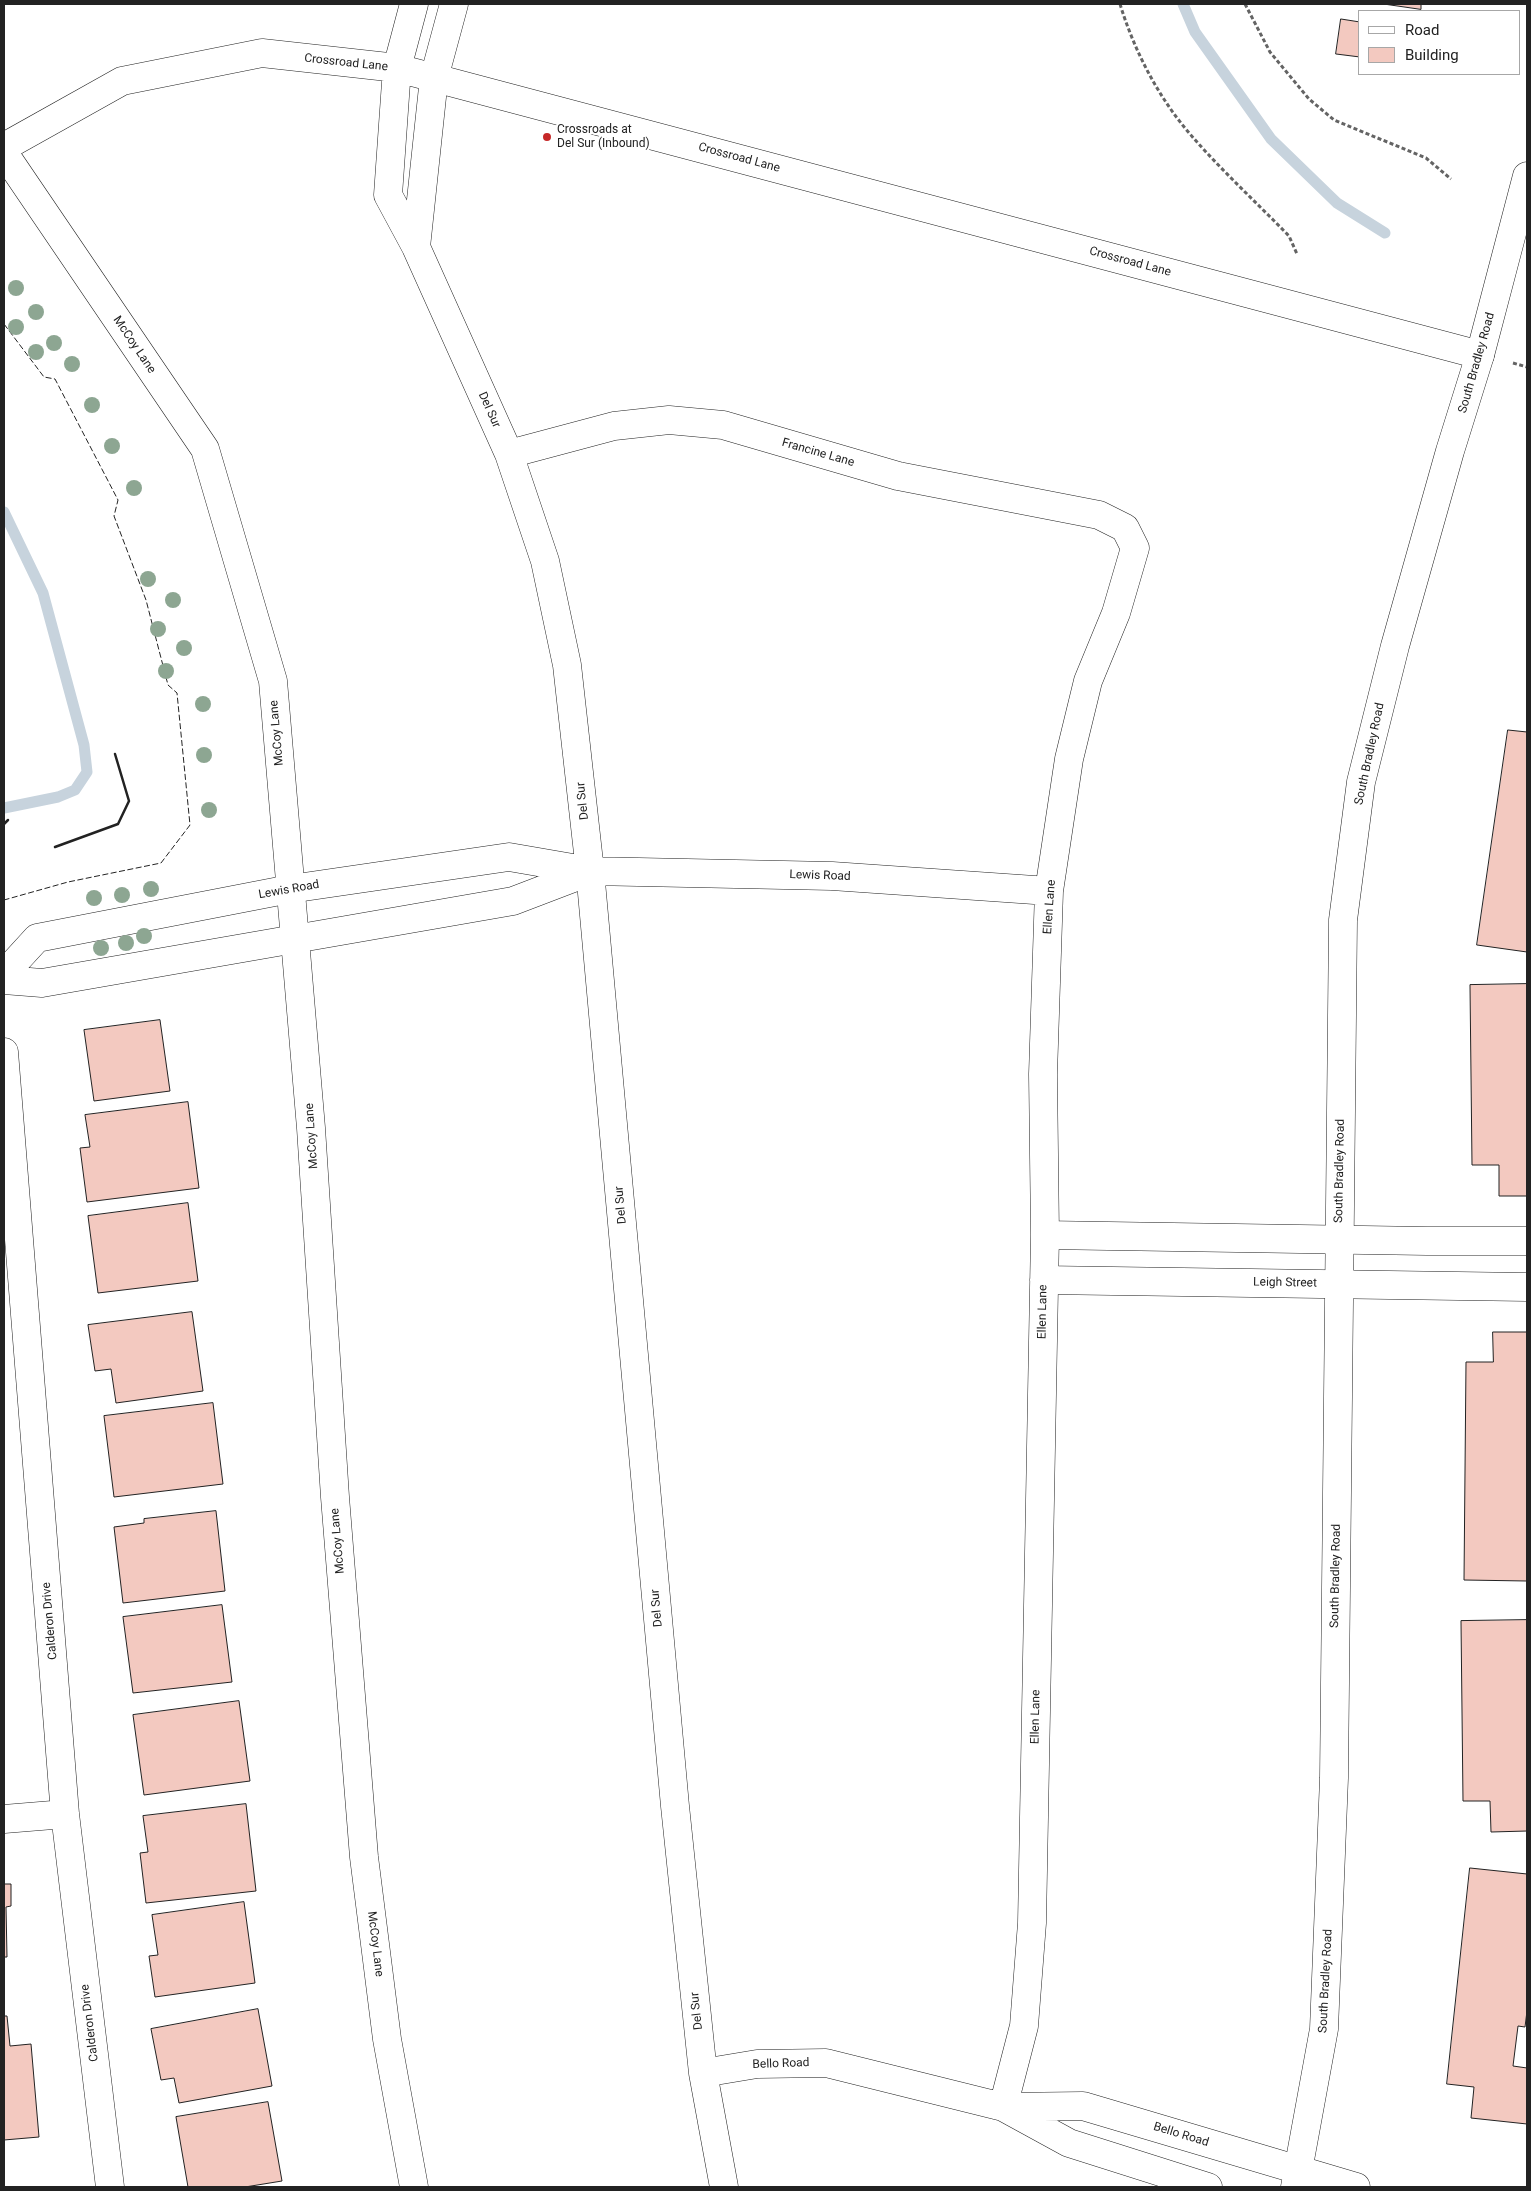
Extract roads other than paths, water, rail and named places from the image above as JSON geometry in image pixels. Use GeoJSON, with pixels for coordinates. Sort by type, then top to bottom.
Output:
{"type":"FeatureCollection","features":[{"type":"Feature","properties":{"kind":"street","name":"Del Sur"},"geometry":{"type":"LineString","coordinates":[[414,4],[397,68],[388,194],[416,247],[509,454],[545,561],[567,665],[590,871],[674,1786],[703,2073],[724,2187]]}},
{"type":"Feature","properties":{"kind":"street"},"geometry":{"type":"LineString","coordinates":[[416,247],[434,78],[454,4]]}},
{"type":"Feature","properties":{"kind":"street","name":"Crossroad Lane"},"geometry":{"type":"LineString","coordinates":[[4,147],[122,80],[262,53],[397,68],[1480,355]]}},
{"type":"Feature","properties":{"kind":"street","name":"McCoy Lane"},"geometry":{"type":"LineString","coordinates":[[4,153],[206,449],[273,681],[312,1128],[334,1497],[364,1857],[387,2039],[414,2187]]}},
{"type":"Feature","properties":{"kind":"street","name":"South Bradley Road"},"geometry":{"type":"LineString","coordinates":[[1297,2179],[1324,2029],[1334,1778],[1344,920],[1361,782],[1395,646],[1450,451],[1480,355],[1527,176]]}},
{"type":"Feature","properties":{"kind":"street","name":"Francine Lane"},"geometry":{"type":"LineString","coordinates":[[509,454],[614,426],[669,420],[723,426],[898,476],[1099,515],[1125,528]]}},
{"type":"Feature","properties":{"kind":"street","name":"Ellen Lane"},"geometry":{"type":"LineString","coordinates":[[1003,2107],[1024,2026],[1032,1923],[1045,1235],[1043,1074],[1049,891],[1069,759],[1088,681],[1116,613],[1134,548],[1125,528]]}},
{"type":"Feature","properties":{"kind":"street","name":"Lewis Road"},"geometry":{"type":"LineString","coordinates":[[4,974],[37,938],[290,889],[509,857],[590,871],[832,876],[1049,891]]}},
{"type":"Feature","properties":{"kind":"street","name":"Lewis Road"},"geometry":{"type":"LineString","coordinates":[[4,980],[42,983],[513,901],[590,871]]}},
{"type":"Feature","properties":{"kind":"street","name":"Calderon Drive"},"geometry":{"type":"LineString","coordinates":[[4,1052],[65,1814],[110,2187]]}},
{"type":"Feature","properties":{"kind":"street"},"geometry":{"type":"LineString","coordinates":[[1045,1235],[1527,1241]]}},
{"type":"Feature","properties":{"kind":"street","name":"Leigh Street"},"geometry":{"type":"LineString","coordinates":[[1044,1280],[1527,1286]]}},
{"type":"Feature","properties":{"kind":"street"},"geometry":{"type":"LineString","coordinates":[[4,1819],[65,1814]]}},
{"type":"Feature","properties":{"kind":"street","name":"Bello Road"},"geometry":{"type":"LineString","coordinates":[[703,2073],[757,2064],[826,2063],[1003,2107],[1069,2143],[1208,2187]]}},
{"type":"Feature","properties":{"kind":"street","name":"Bello Road"},"geometry":{"type":"LineString","coordinates":[[1003,2107],[1083,2106],[1297,2179],[1356,2187]]}},
{"type":"Feature","properties":{"kind":"waterway"},"geometry":{"type":"LineString","coordinates":[[1183,4],[1195,32],[1271,139],[1337,203],[1385,233]]}},
{"type":"Feature","properties":{"kind":"waterway"},"geometry":{"type":"LineString","coordinates":[[4,512],[43,593],[84,745],[87,772],[75,790],[58,797],[4,808]]}},
{"type":"Feature","properties":{"kind":"place","name":"Crossroads at Del Sur (Inbound)"},"geometry":{"type":"Point","coordinates":[547,137]}}]}
